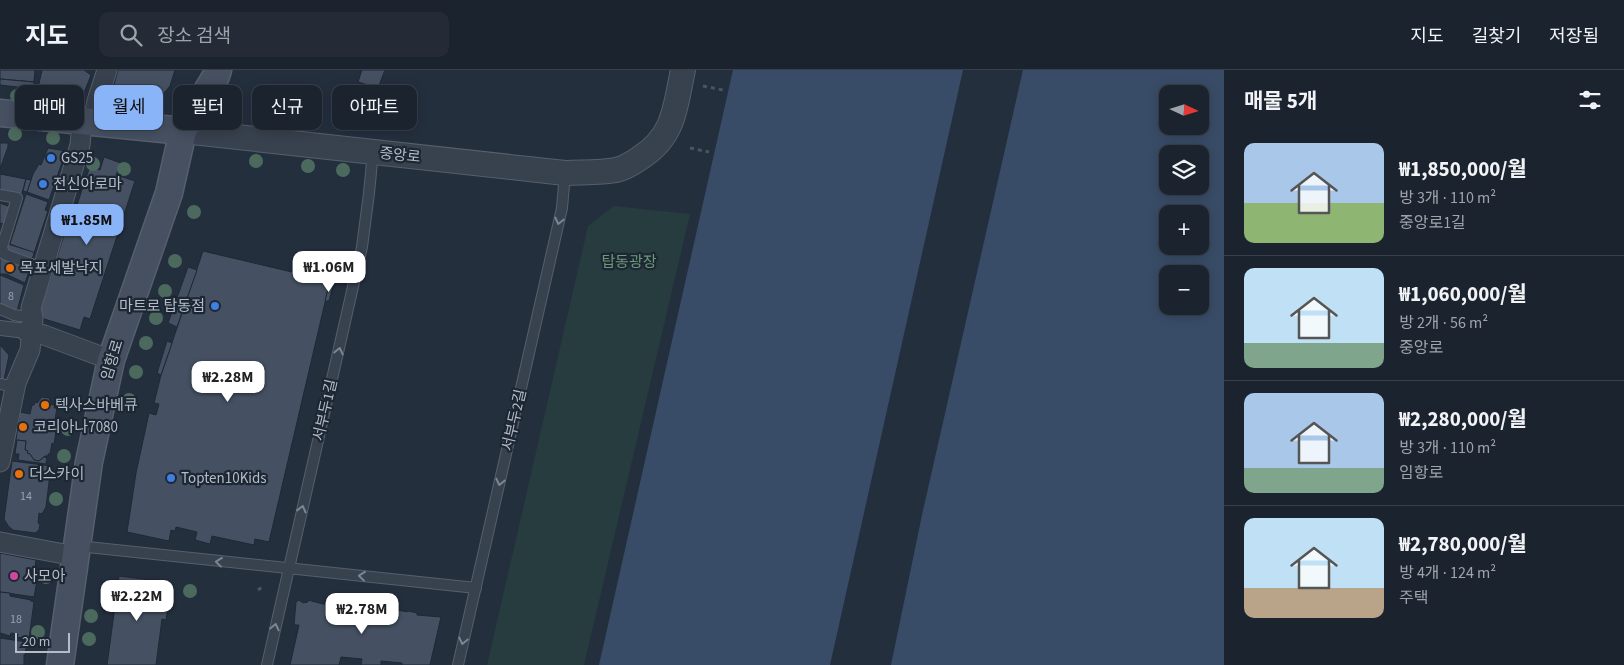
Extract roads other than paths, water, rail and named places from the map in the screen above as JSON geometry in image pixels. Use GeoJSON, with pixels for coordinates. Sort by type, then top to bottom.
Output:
{"type":"FeatureCollection","features":[{"type":"Feature","properties":{"kind":"main road","name":"임항로"},"geometry":{"type":"LineString","coordinates":[[60,665],[88,462],[111,360],[169,193],[183,131],[218,70]]}},
{"type":"Feature","properties":{"kind":"main road"},"geometry":{"type":"LineString","coordinates":[[0,113],[183,131]]}},
{"type":"Feature","properties":{"kind":"street"},"geometry":{"type":"LineString","coordinates":[[0,462],[8,386],[30,350],[30,322],[42,268],[80,145],[107,70]]}},
{"type":"Feature","properties":{"kind":"street","name":"중앙로"},"geometry":{"type":"LineString","coordinates":[[183,131],[565,173],[617,170],[652,150],[663,138],[671,121],[683,70]]}},
{"type":"Feature","properties":{"kind":"street"},"geometry":{"type":"LineString","coordinates":[[30,322],[44,334],[111,360]]}},
{"type":"Feature","properties":{"kind":"street"},"geometry":{"type":"LineString","coordinates":[[0,328],[30,322]]}},
{"type":"Feature","properties":{"kind":"street"},"geometry":{"type":"LineString","coordinates":[[0,542],[76,551]]}},
{"type":"Feature","properties":{"kind":"lane","name":"서부두1길"},"geometry":{"type":"LineString","coordinates":[[266,665],[362,247],[370,193],[373,152]]}},
{"type":"Feature","properties":{"kind":"lane","name":"서부두2길"},"geometry":{"type":"LineString","coordinates":[[458,665],[562,208],[565,173]]}},
{"type":"Feature","properties":{"kind":"lane"},"geometry":{"type":"LineString","coordinates":[[0,195],[17,198],[4,226],[2,247],[4,254],[42,268]]}},
{"type":"Feature","properties":{"kind":"lane"},"geometry":{"type":"LineString","coordinates":[[0,309],[30,322]]}},
{"type":"Feature","properties":{"kind":"lane"},"geometry":{"type":"LineString","coordinates":[[76,551],[289,569],[476,588]]}},
{"type":"Feature","properties":{"kind":"water"},"geometry":{"type":"Polygon","coordinates":[[[733,70],[1224,70],[1224,665],[599,665],[733,70]]]}},
{"type":"Feature","properties":{"kind":"place","name":"GS25"},"geometry":{"type":"Point","coordinates":[51,158]}},
{"type":"Feature","properties":{"kind":"place","name":"전신아로마"},"geometry":{"type":"Point","coordinates":[43,184]}},
{"type":"Feature","properties":{"kind":"place","name":"목포세발낙지"},"geometry":{"type":"Point","coordinates":[10,268]}},
{"type":"Feature","properties":{"kind":"place","name":"마트로 탑동점"},"geometry":{"type":"Point","coordinates":[215,306]}},
{"type":"Feature","properties":{"kind":"place","name":"텍사스바베큐"},"geometry":{"type":"Point","coordinates":[45,405]}},
{"type":"Feature","properties":{"kind":"place","name":"코리아나7080"},"geometry":{"type":"Point","coordinates":[23,427]}},
{"type":"Feature","properties":{"kind":"place","name":"더스카이"},"geometry":{"type":"Point","coordinates":[19,474]}},
{"type":"Feature","properties":{"kind":"place","name":"Topten10Kids"},"geometry":{"type":"Point","coordinates":[171,478]}},
{"type":"Feature","properties":{"kind":"place","name":"사모아"},"geometry":{"type":"Point","coordinates":[14,576]}},
{"type":"Feature","properties":{"kind":"park label","name":"탑동광장"},"geometry":{"type":"Point","coordinates":[629,262]}}]}
